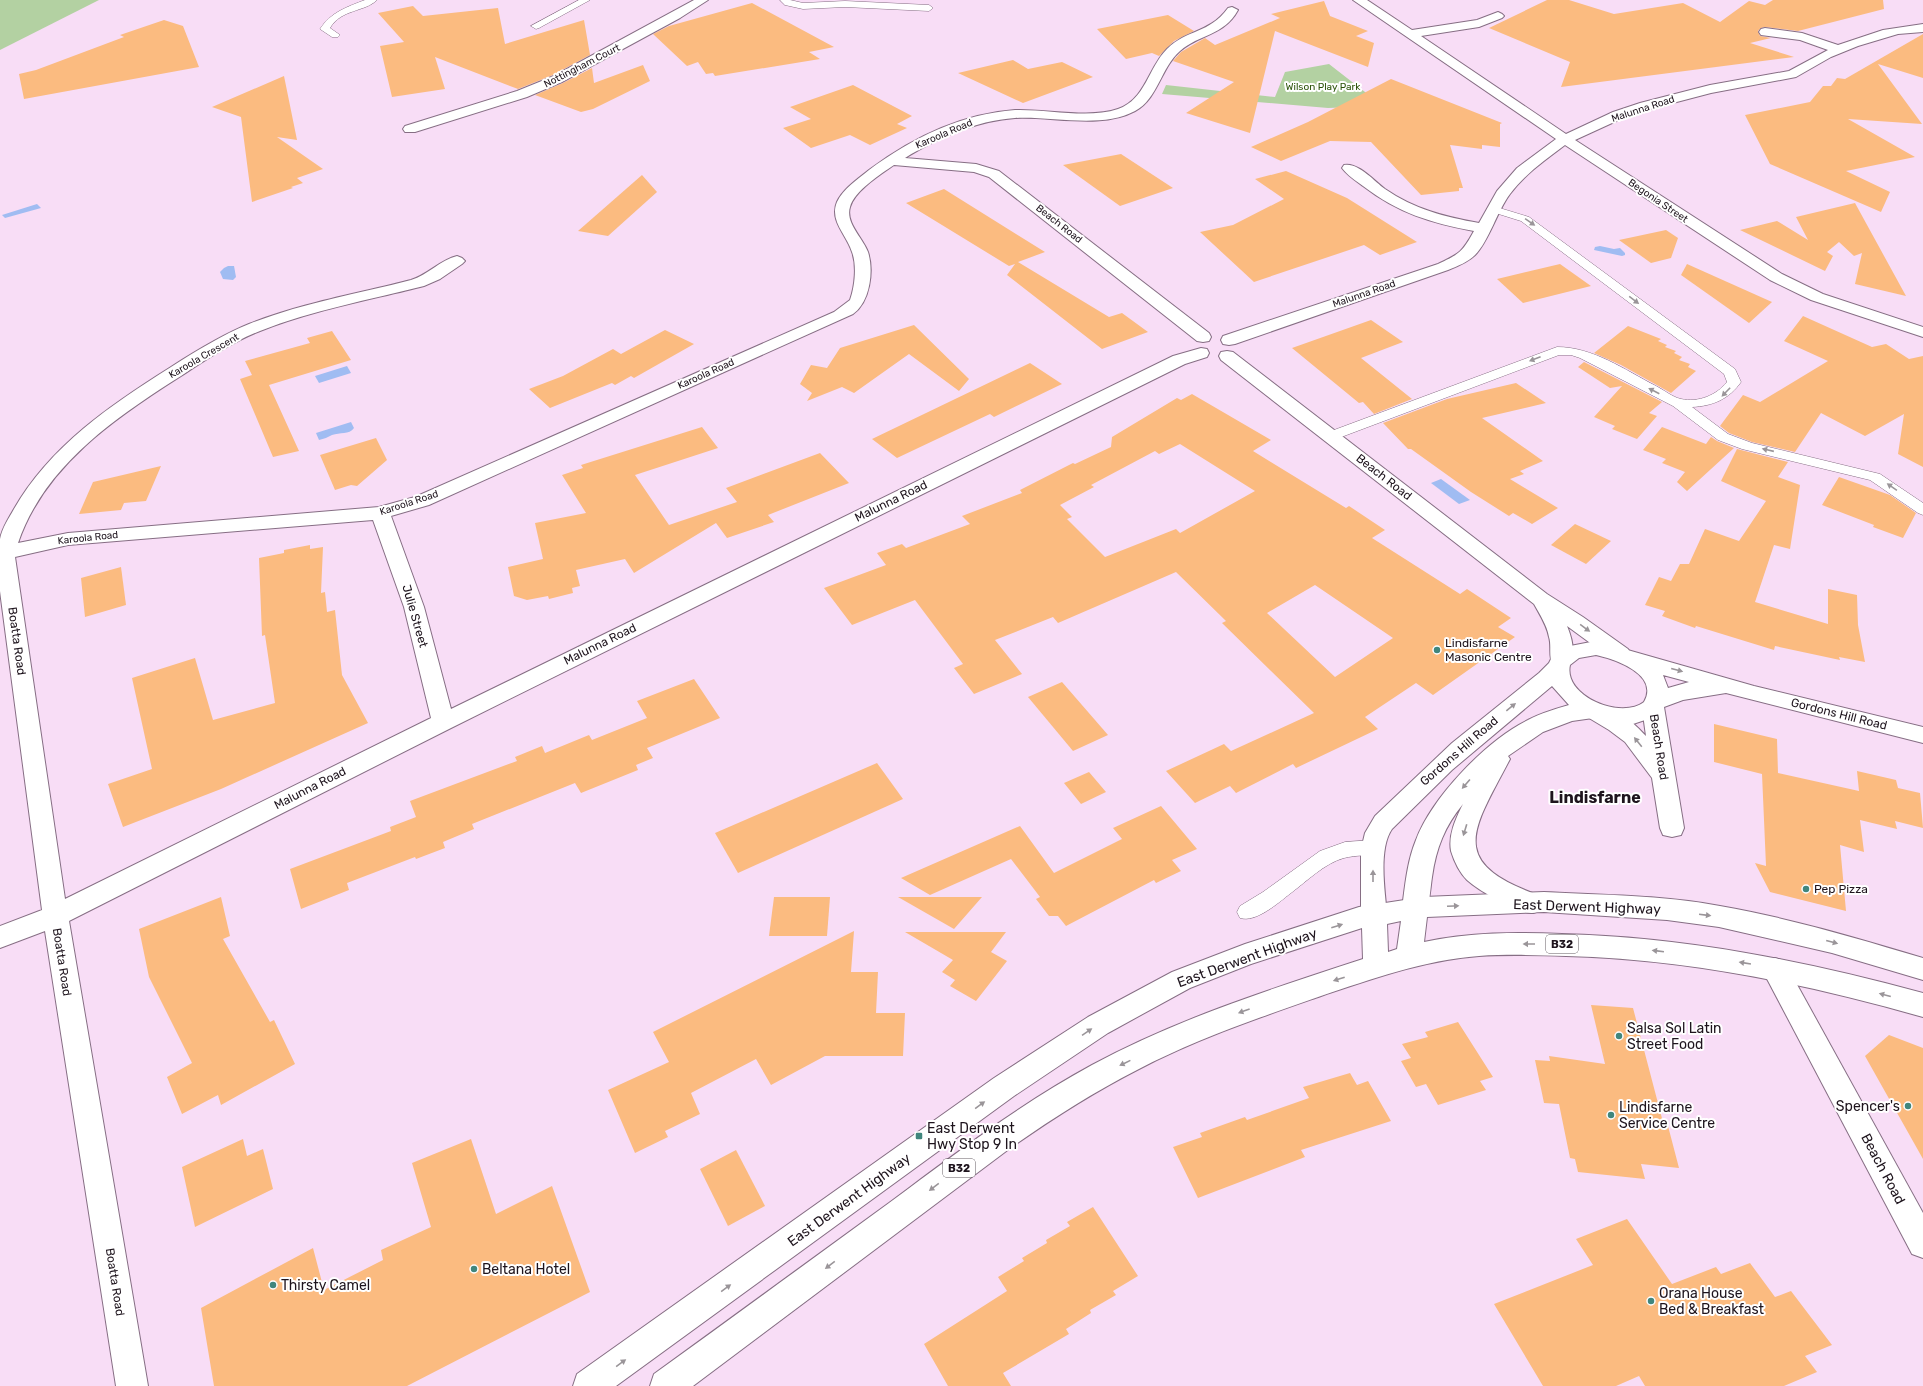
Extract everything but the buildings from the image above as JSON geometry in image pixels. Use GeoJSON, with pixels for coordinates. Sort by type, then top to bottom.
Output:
{"type":"FeatureCollection","features":[{"type":"Feature","properties":{"kind":"street","name":"Nottingham Court"},"geometry":{"type":"LineString","coordinates":[[410,130],[522,94],[558,79],[676,16],[702,0]]}},
{"type":"Feature","properties":{"kind":"street","name":"Begonia Street"},"geometry":{"type":"LineString","coordinates":[[1358,0],[1412,34],[1565,139],[1776,277],[1810,294],[1840,306],[1923,332]]}},
{"type":"Feature","properties":{"kind":"street","name":"Karoola Road"},"geometry":{"type":"LineString","coordinates":[[5,543],[32,546],[68,539],[380,513],[422,500],[840,315],[851,308],[858,299],[861,289],[861,253],[844,222],[842,209],[845,198],[853,188],[908,149],[929,138],[969,122],[984,118],[1029,114],[1104,114],[1130,109],[1138,104],[1144,96],[1170,52],[1222,22],[1230,16],[1232,10]]}},
{"type":"Feature","properties":{"kind":"street"},"geometry":{"type":"LineString","coordinates":[[1412,34],[1479,23],[1498,16]]}},
{"type":"Feature","properties":{"kind":"street","name":"Malunna Road"},"geometry":{"type":"LineString","coordinates":[[1228,348],[1443,268],[1464,257],[1471,251],[1502,194],[1522,171],[1565,139],[1618,115],[1645,106],[1710,89],[1800,72],[1817,59],[1890,32],[1911,28],[1923,28]]}},
{"type":"Feature","properties":{"kind":"street"},"geometry":{"type":"LineString","coordinates":[[1765,32],[1802,37],[1840,50]]}},
{"type":"Feature","properties":{"kind":"street","name":"Beach Road"},"geometry":{"type":"LineString","coordinates":[[893,161],[976,168],[994,174],[1202,345]]}},
{"type":"Feature","properties":{"kind":"street"},"geometry":{"type":"LineString","coordinates":[[1350,168],[1371,186],[1405,207],[1424,215],[1484,229]]}},
{"type":"Feature","properties":{"kind":"street","name":"Karoola Crescent"},"geometry":{"type":"LineString","coordinates":[[5,543],[21,509],[45,478],[71,451],[100,423],[136,397],[179,370],[236,336],[255,328],[307,310],[418,282],[434,276],[456,261]]}},
{"type":"Feature","properties":{"kind":"street"},"geometry":{"type":"LineString","coordinates":[[1202,345],[1214,336],[1228,348]]}},
{"type":"Feature","properties":{"kind":"street","name":"Malunna Road"},"geometry":{"type":"LineString","coordinates":[[0,937],[54,916],[443,722],[1179,360],[1202,345]]}},
{"type":"Feature","properties":{"kind":"street","name":"Beach Road"},"geometry":{"type":"LineString","coordinates":[[1228,348],[1330,436],[1540,599],[1623,655]]}},
{"type":"Feature","properties":{"kind":"street","name":"Julie Street"},"geometry":{"type":"LineString","coordinates":[[380,513],[414,607],[443,722]]}},
{"type":"Feature","properties":{"kind":"street","name":"Boatta Road"},"geometry":{"type":"LineString","coordinates":[[5,543],[54,916],[132,1386]]}},
{"type":"Feature","properties":{"kind":"street","name":"Beach Road"},"geometry":{"type":"LineString","coordinates":[[1540,599],[1555,620],[1561,634],[1563,650],[1560,664]]}},
{"type":"Feature","properties":{"kind":"street"},"geometry":{"type":"LineString","coordinates":[[1596,648],[1623,655],[1642,666],[1653,678],[1658,690],[1654,704],[1635,716],[1623,717],[1595,711],[1576,702],[1565,690],[1558,678],[1560,664],[1575,651],[1585,649],[1596,648]]}},
{"type":"Feature","properties":{"kind":"street","name":"Gordons Hill Road"},"geometry":{"type":"LineString","coordinates":[[1623,655],[1754,694],[1923,735]]}},
{"type":"Feature","properties":{"kind":"street","name":"Gordons Hill Road"},"geometry":{"type":"LineString","coordinates":[[1376,966],[1374,846],[1377,833],[1381,826],[1446,760],[1547,678],[1560,664]]}},
{"type":"Feature","properties":{"kind":"street","name":"Gordons Hill Road"},"geometry":{"type":"LineString","coordinates":[[1654,704],[1670,695],[1695,688],[1718,688],[1754,694]]}},
{"type":"Feature","properties":{"kind":"street","name":"Beach Road"},"geometry":{"type":"LineString","coordinates":[[1654,704],[1672,828]]}},
{"type":"Feature","properties":{"kind":"street"},"geometry":{"type":"LineString","coordinates":[[1409,957],[1421,864],[1428,839],[1465,784],[1506,744],[1532,728],[1549,719],[1570,713],[1595,711]]}},
{"type":"Feature","properties":{"kind":"street","name":"Beach Road"},"geometry":{"type":"LineString","coordinates":[[1595,711],[1620,725],[1632,734],[1658,769],[1666,787]]}},
{"type":"Feature","properties":{"kind":"street"},"geometry":{"type":"LineString","coordinates":[[1506,744],[1470,816],[1463,836],[1462,845],[1467,860],[1477,873],[1490,884],[1517,898],[1532,903]]}},
{"type":"Feature","properties":{"kind":"street","name":"East Derwent Highway"},"geometry":{"type":"LineString","coordinates":[[589,1386],[1004,1087],[1098,1025],[1181,980],[1245,955],[1374,915],[1455,905],[1532,903],[1667,910],[1719,916],[1832,942],[1923,969]]}},
{"type":"Feature","properties":{"kind":"street","name":"B32"},"geometry":{"type":"LineString","coordinates":[[666,1386],[972,1159],[1030,1118],[1102,1074],[1192,1031],[1281,998],[1376,966],[1409,957],[1467,946],[1508,944],[1575,944],[1625,947],[1775,968],[1923,1005]]}},
{"type":"Feature","properties":{"kind":"street","name":"Beach Road"},"geometry":{"type":"LineString","coordinates":[[1775,968],[1923,1243]]}},
{"type":"Feature","properties":{"kind":"lane"},"geometry":{"type":"LineString","coordinates":[[335,35],[325,29],[333,18],[374,0]]}},
{"type":"Feature","properties":{"kind":"lane"},"geometry":{"type":"LineString","coordinates":[[536,26],[586,0]]}},
{"type":"Feature","properties":{"kind":"lane"},"geometry":{"type":"LineString","coordinates":[[784,0],[788,3],[803,6],[845,4],[929,8]]}},
{"type":"Feature","properties":{"kind":"lane"},"geometry":{"type":"LineString","coordinates":[[1493,209],[1525,219],[1730,372],[1733,377],[1733,384],[1721,397],[1713,401],[1703,403],[1678,403]]}},
{"type":"Feature","properties":{"kind":"lane"},"geometry":{"type":"LineString","coordinates":[[1330,436],[1557,351],[1572,351],[1585,355],[1678,403],[1722,437],[1747,446],[1875,477],[1923,510]]}},
{"type":"Feature","properties":{"kind":"lane"},"geometry":{"type":"LineString","coordinates":[[1247,912],[1270,898],[1327,856],[1344,850],[1374,846]]}},
{"type":"Feature","properties":{"kind":"green space"},"geometry":{"type":"Polygon","coordinates":[[[0,0],[99,0],[0,50],[0,0]]]}},
{"type":"Feature","properties":{"kind":"green space","name":"Wilson Play Park"},"geometry":{"type":"Polygon","coordinates":[[[1329,64],[1383,106],[1328,108],[1162,94],[1166,85],[1275,97],[1285,72],[1329,64]]]}},
{"type":"Feature","properties":{"kind":"water"},"geometry":{"type":"Polygon","coordinates":[[[37,204],[41,208],[5,218],[2,215],[37,204]]]}},
{"type":"Feature","properties":{"kind":"water"},"geometry":{"type":"Polygon","coordinates":[[[1600,246],[1614,249],[1620,248],[1625,255],[1622,256],[1594,250],[1595,247],[1600,246]]]}},
{"type":"Feature","properties":{"kind":"water"},"geometry":{"type":"Polygon","coordinates":[[[228,266],[234,266],[236,277],[233,280],[223,279],[220,272],[228,266]]]}},
{"type":"Feature","properties":{"kind":"water"},"geometry":{"type":"Polygon","coordinates":[[[347,366],[351,373],[319,383],[315,376],[347,366]]]}},
{"type":"Feature","properties":{"kind":"water"},"geometry":{"type":"Polygon","coordinates":[[[351,422],[354,428],[350,432],[335,434],[319,440],[316,433],[351,422]]]}},
{"type":"Feature","properties":{"kind":"water"},"geometry":{"type":"Polygon","coordinates":[[[1441,479],[1470,500],[1459,504],[1431,483],[1441,479]]]}},
{"type":"Feature","properties":{"kind":"place","name":"Lindisfarne Masonic Centre"},"geometry":{"type":"Point","coordinates":[1437,650]}},
{"type":"Feature","properties":{"kind":"place","name":"Pep Pizza"},"geometry":{"type":"Point","coordinates":[1806,889]}},
{"type":"Feature","properties":{"kind":"place","name":"Salsa Sol Latin Street Food"},"geometry":{"type":"Point","coordinates":[1619,1036]}},
{"type":"Feature","properties":{"kind":"place","name":"Spencer's"},"geometry":{"type":"Point","coordinates":[1908,1106]}},
{"type":"Feature","properties":{"kind":"place","name":"Lindisfarne Service Centre"},"geometry":{"type":"Point","coordinates":[1611,1115]}},
{"type":"Feature","properties":{"kind":"place","name":"East Derwent Hwy Stop 9 In"},"geometry":{"type":"Point","coordinates":[919,1136]}},
{"type":"Feature","properties":{"kind":"place","name":"Beltana Hotel"},"geometry":{"type":"Point","coordinates":[474,1269]}},
{"type":"Feature","properties":{"kind":"place","name":"Thirsty Camel"},"geometry":{"type":"Point","coordinates":[273,1285]}},
{"type":"Feature","properties":{"kind":"place","name":"Orana House Bed & Breakfast"},"geometry":{"type":"Point","coordinates":[1651,1301]}},
{"type":"Feature","properties":{"kind":"district","name":"Lindisfarne"},"geometry":{"type":"Point","coordinates":[1595,797]}}]}
